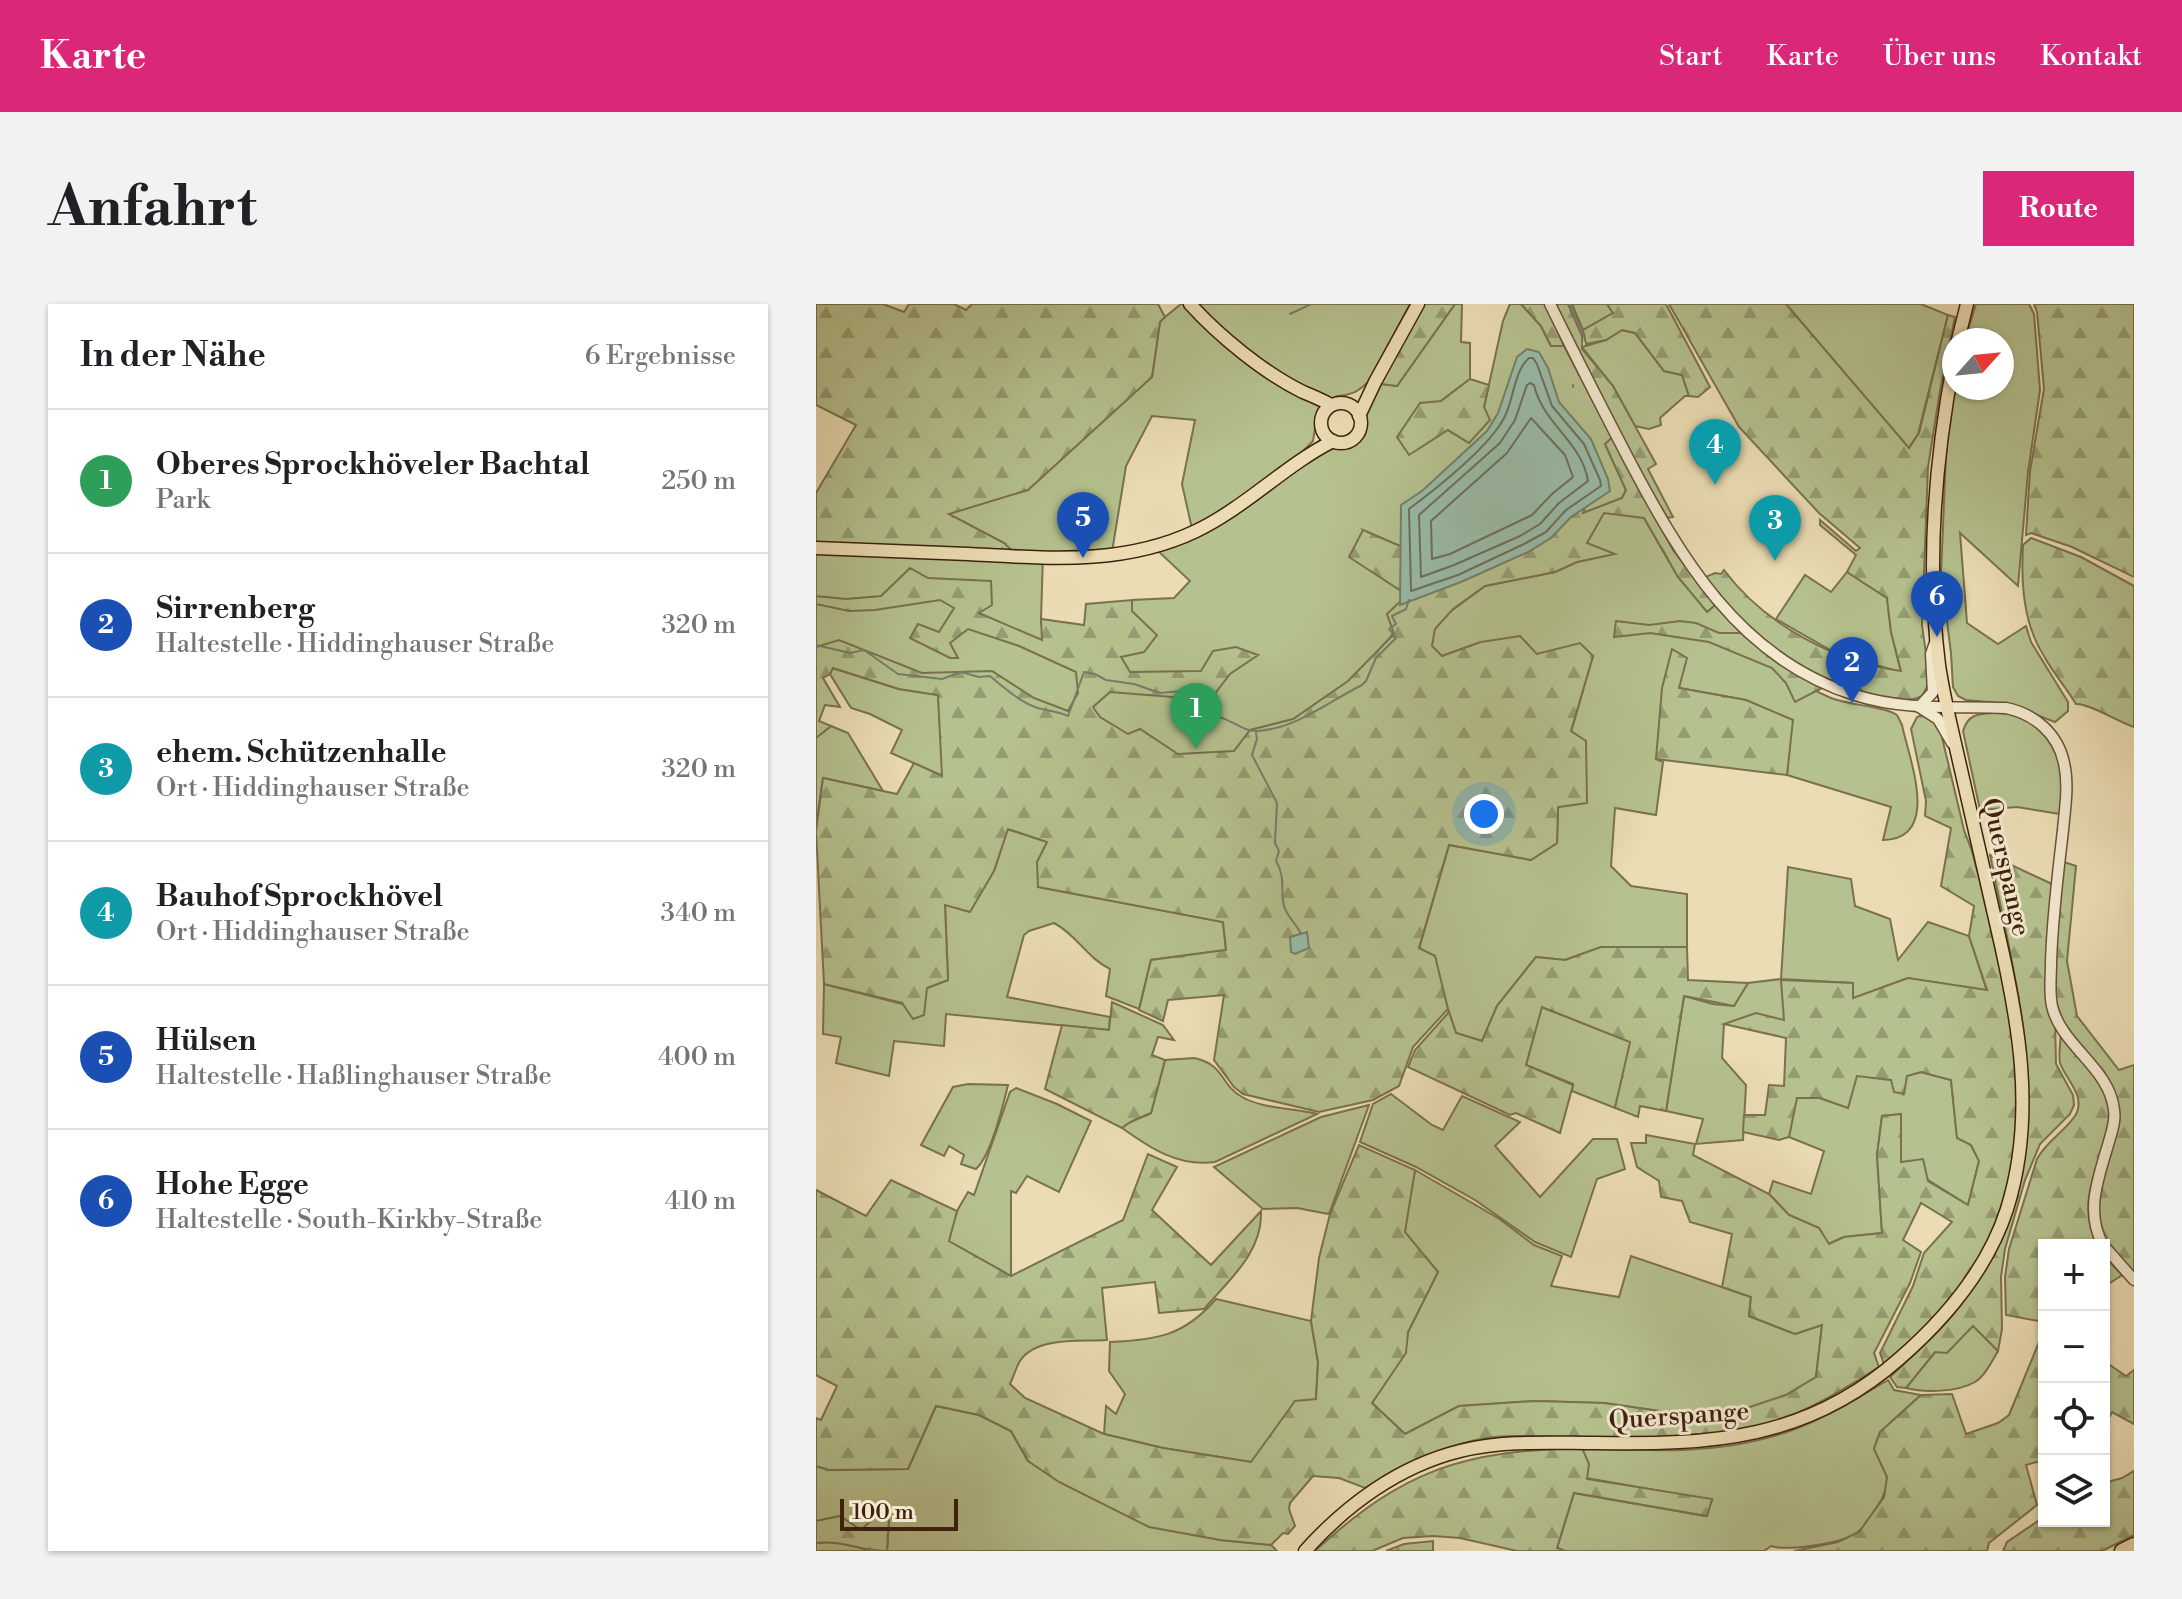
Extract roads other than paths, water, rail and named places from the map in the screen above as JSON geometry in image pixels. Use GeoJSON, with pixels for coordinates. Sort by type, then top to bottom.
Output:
{"type":"FeatureCollection","features":[{"type":"Feature","properties":{"kind":"highway"},"geometry":{"type":"LineString","coordinates":[[2122,1551],[2134,1545]]}},
{"type":"Feature","properties":{"kind":"main road"},"geometry":{"type":"LineString","coordinates":[[816,548],[1045,558],[1098,557],[1134,552],[1181,538],[1220,518],[1307,456],[1333,441],[1342,442],[1354,437],[1360,425],[1354,408],[1333,408],[1305,393],[1241,352],[1209,326],[1190,304]]}},
{"type":"Feature","properties":{"kind":"main road"},"geometry":{"type":"LineString","coordinates":[[1359,416],[1418,304]]}},
{"type":"Feature","properties":{"kind":"main road"},"geometry":{"type":"LineString","coordinates":[[1961,328],[1967,304]]}},
{"type":"Feature","properties":{"kind":"main road"},"geometry":{"type":"LineString","coordinates":[[1307,456],[1333,408],[1355,399],[1375,382]]}},
{"type":"Feature","properties":{"kind":"main road","name":"Querspange"},"geometry":{"type":"LineString","coordinates":[[1305,1551],[1335,1520],[1367,1495],[1411,1469],[1460,1451],[1515,1442],[1663,1444],[1727,1440],[1786,1426],[1825,1409],[1885,1372],[1923,1338],[1951,1308],[1986,1253],[2006,1211],[2018,1165],[2022,1117],[2021,1056],[2013,997],[1947,707],[1937,637],[1933,540],[1936,487],[1948,400]]}},
{"type":"Feature","properties":{"kind":"main road"},"geometry":{"type":"LineString","coordinates":[[1322,429],[1333,441]]}},
{"type":"Feature","properties":{"kind":"street"},"geometry":{"type":"LineString","coordinates":[[1550,304],[1667,531],[1699,580],[1723,609],[1768,651],[1803,673],[1857,696],[1919,707],[2006,708],[2031,716],[2050,733],[2064,761],[2067,795],[2052,932],[2052,1007],[2064,1030],[2108,1088],[2115,1111],[2114,1125],[2095,1190],[2093,1215],[2100,1239]]}},
{"type":"Feature","properties":{"kind":"street"},"geometry":{"type":"LineString","coordinates":[[1919,707],[1933,692],[1931,654],[1937,637]]}},
{"type":"Feature","properties":{"kind":"street"},"geometry":{"type":"LineString","coordinates":[[1919,707],[1938,719],[1957,751]]}},
{"type":"Feature","properties":{"kind":"street"},"geometry":{"type":"LineString","coordinates":[[2110,1253],[2134,1280]]}},
{"type":"Feature","properties":{"kind":"water"},"geometry":{"type":"Polygon","coordinates":[[[1527,349],[1539,352],[1548,368],[1559,402],[1591,439],[1610,491],[1571,517],[1551,538],[1528,552],[1400,605],[1401,505],[1422,491],[1487,431],[1498,413],[1517,357],[1527,349]]]}},
{"type":"Feature","properties":{"kind":"water"},"geometry":{"type":"Polygon","coordinates":[[[1307,932],[1309,948],[1295,954],[1291,952],[1290,937],[1307,932]]]}},
{"type":"Feature","properties":{"kind":"waterway"},"geometry":{"type":"LineString","coordinates":[[1290,314],[1311,304]]}},
{"type":"Feature","properties":{"kind":"waterway"},"geometry":{"type":"LineString","coordinates":[[1570,304],[1583,333],[1582,345]]}},
{"type":"Feature","properties":{"kind":"waterway"},"geometry":{"type":"LineString","coordinates":[[816,645],[850,653],[864,650],[898,674],[942,679],[961,672],[979,677],[990,676],[1029,704],[1068,716],[1084,672],[1095,674],[1106,680],[1134,684],[1160,693],[1182,691],[1199,699],[1206,718],[1219,717],[1258,731],[1299,720],[1362,685],[1376,658],[1396,638],[1389,629],[1396,624],[1392,616],[1406,609],[1409,600]]}},
{"type":"Feature","properties":{"kind":"waterway"},"geometry":{"type":"LineString","coordinates":[[1256,733],[1252,755],[1277,803],[1275,843],[1279,851],[1276,861],[1281,873],[1284,906],[1301,934]]}},
{"type":"Feature","properties":{"kind":"place","name":"Bauhof Sprockhövel"},"geometry":{"type":"Point","coordinates":[1715,485]}},
{"type":"Feature","properties":{"kind":"place","name":"Hülsen"},"geometry":{"type":"Point","coordinates":[1083,558]}},
{"type":"Feature","properties":{"kind":"place","name":"ehem. Schützenhalle"},"geometry":{"type":"Point","coordinates":[1775,561]}},
{"type":"Feature","properties":{"kind":"place","name":"Hohe Egge"},"geometry":{"type":"Point","coordinates":[1937,637]}},
{"type":"Feature","properties":{"kind":"place","name":"Sirrenberg"},"geometry":{"type":"Point","coordinates":[1852,703]}},
{"type":"Feature","properties":{"kind":"place","name":"Oberes Sprockhöveler Bachtal"},"geometry":{"type":"Point","coordinates":[1196,749]}}]}
